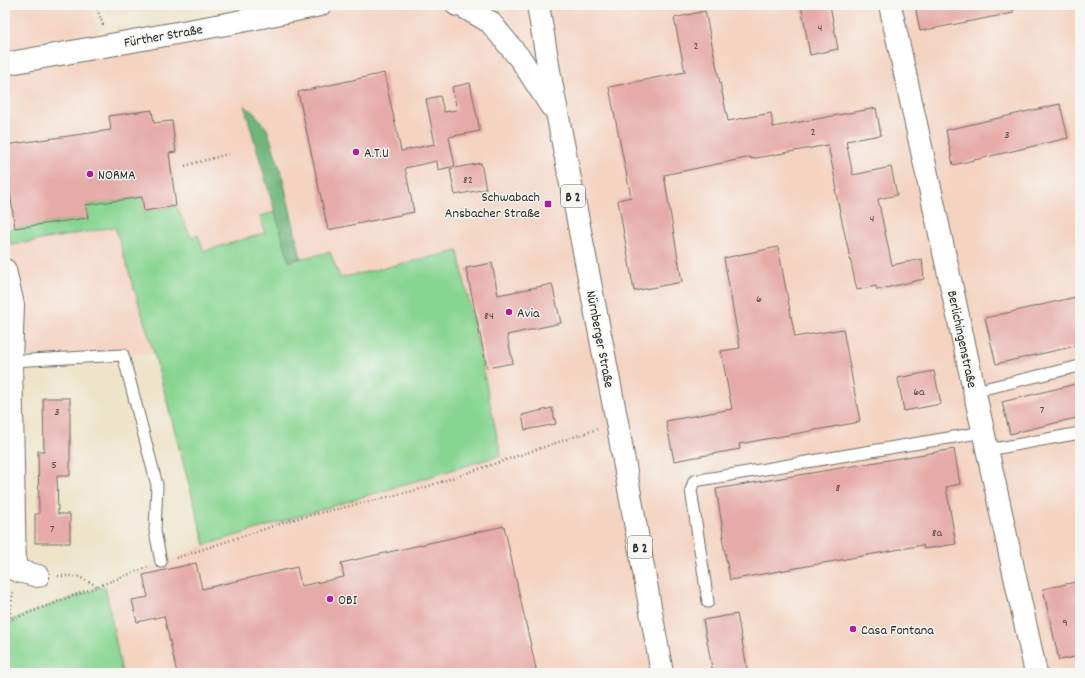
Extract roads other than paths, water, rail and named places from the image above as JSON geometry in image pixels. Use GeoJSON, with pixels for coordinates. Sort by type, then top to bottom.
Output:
{"type":"FeatureCollection","features":[{"type":"Feature","properties":{"kind":"main road","name":"Fürther Straße"},"geometry":{"type":"LineString","coordinates":[[5,64],[232,23],[320,5]]}},
{"type":"Feature","properties":{"kind":"main road"},"geometry":{"type":"LineString","coordinates":[[457,5],[462,6],[490,22],[522,61],[558,116]]}},
{"type":"Feature","properties":{"kind":"main road","name":"Nürnberger Straße"},"geometry":{"type":"LineString","coordinates":[[538,5],[542,38],[617,422],[662,673]]}},
{"type":"Feature","properties":{"kind":"main road","name":"Berlichingenstraße"},"geometry":{"type":"LineString","coordinates":[[890,5],[1036,673]]}},
{"type":"Feature","properties":{"kind":"main road"},"geometry":{"type":"LineString","coordinates":[[5,270],[13,305],[8,361],[15,570],[38,576]]}},
{"type":"Feature","properties":{"kind":"lane"},"geometry":{"type":"LineString","coordinates":[[8,361],[123,355],[157,485],[155,531],[161,562]]}},
{"type":"Feature","properties":{"kind":"lane"},"geometry":{"type":"LineString","coordinates":[[975,391],[1080,366]]}},
{"type":"Feature","properties":{"kind":"lane"},"geometry":{"type":"LineString","coordinates":[[708,602],[691,490],[694,481],[986,441],[1080,433]]}},
{"type":"Feature","properties":{"kind":"place","name":"A.T.U"},"geometry":{"type":"Point","coordinates":[356,152]}},
{"type":"Feature","properties":{"kind":"place","name":"NORMA"},"geometry":{"type":"Point","coordinates":[90,174]}},
{"type":"Feature","properties":{"kind":"place","name":"Schwabach Ansbacher Straße"},"geometry":{"type":"Point","coordinates":[548,204]}},
{"type":"Feature","properties":{"kind":"place","name":"Avia"},"geometry":{"type":"Point","coordinates":[509,312]}},
{"type":"Feature","properties":{"kind":"place","name":"OBI"},"geometry":{"type":"Point","coordinates":[330,599]}},
{"type":"Feature","properties":{"kind":"place","name":"Casa Fontana"},"geometry":{"type":"Point","coordinates":[853,629]}}]}
